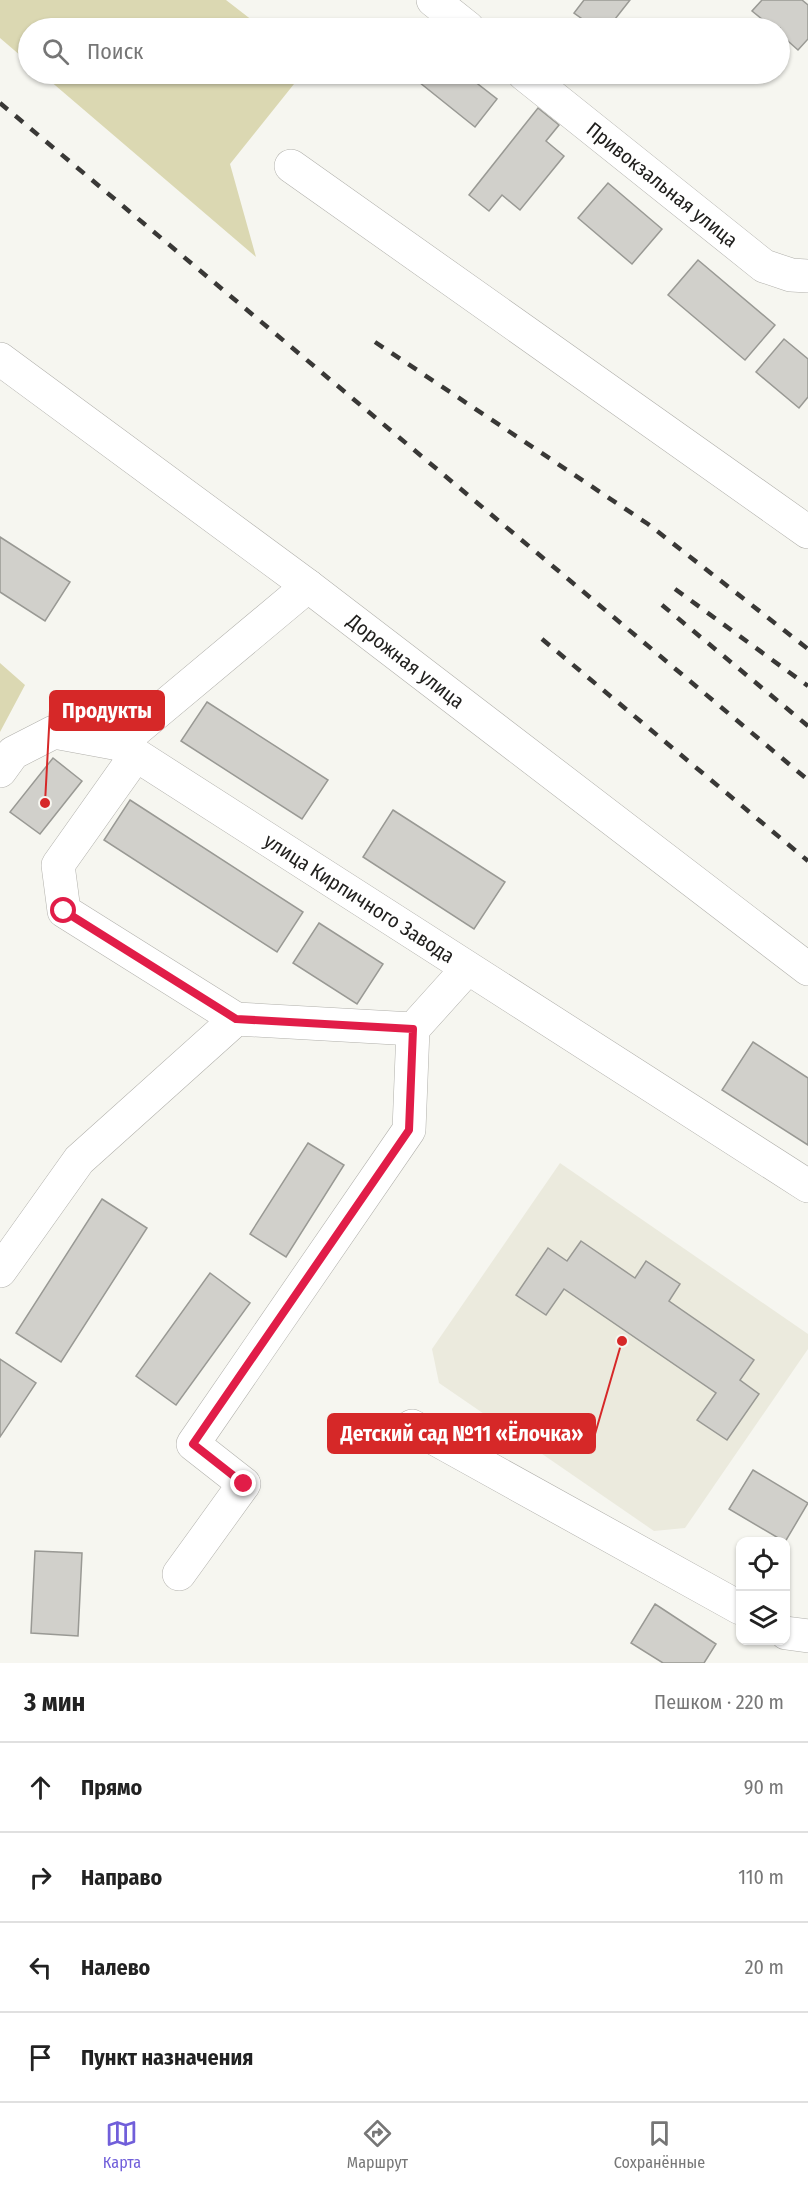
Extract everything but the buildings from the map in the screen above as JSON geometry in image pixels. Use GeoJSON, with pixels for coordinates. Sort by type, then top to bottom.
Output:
{"type":"FeatureCollection","features":[{"type":"Feature","properties":{"kind":"street"},"geometry":{"type":"LineString","coordinates":[[432,0],[455,18]]}},
{"type":"Feature","properties":{"kind":"street","name":"Привокзальная улица"},"geometry":{"type":"LineString","coordinates":[[536,84],[764,266],[791,275],[808,276]]}},
{"type":"Feature","properties":{"kind":"street"},"geometry":{"type":"LineString","coordinates":[[291,166],[808,532]]}},
{"type":"Feature","properties":{"kind":"street","name":"Дорожная улица"},"geometry":{"type":"LineString","coordinates":[[0,359],[308,586],[808,969]]}},
{"type":"Feature","properties":{"kind":"street"},"geometry":{"type":"LineString","coordinates":[[308,586],[127,749],[58,865],[64,911],[236,1019],[413,1029]]}},
{"type":"Feature","properties":{"kind":"street"},"geometry":{"type":"LineString","coordinates":[[0,771],[14,753],[54,732],[127,749]]}},
{"type":"Feature","properties":{"kind":"street","name":"улица Кирпичного Завода"},"geometry":{"type":"LineString","coordinates":[[127,749],[808,1186]]}},
{"type":"Feature","properties":{"kind":"street"},"geometry":{"type":"LineString","coordinates":[[179,1574],[244,1484],[193,1444],[409,1130],[413,1029],[467,969]]}},
{"type":"Feature","properties":{"kind":"street"},"geometry":{"type":"LineString","coordinates":[[0,1271],[79,1160],[236,1019]]}},
{"type":"Feature","properties":{"kind":"street"},"geometry":{"type":"LineString","coordinates":[[412,1426],[736,1605]]}},
{"type":"Feature","properties":{"kind":"street"},"geometry":{"type":"LineString","coordinates":[[790,1634],[808,1636]]}},
{"type":"Feature","properties":{"kind":"shaded area"},"geometry":{"type":"Polygon","coordinates":[[[0,0],[226,0],[249,18],[18,18],[18,53],[0,38],[0,0]]]}},
{"type":"Feature","properties":{"kind":"shaded area"},"geometry":{"type":"Polygon","coordinates":[[[54,84],[294,84],[230,164],[256,257],[54,84]]]}},
{"type":"Feature","properties":{"kind":"shaded area"},"geometry":{"type":"Polygon","coordinates":[[[0,663],[25,685],[0,732],[0,663]]]}},
{"type":"Feature","properties":{"kind":"shaded area"},"geometry":{"type":"Polygon","coordinates":[[[560,1163],[808,1334],[808,1349],[685,1528],[654,1531],[439,1383],[432,1349],[560,1163]]]}},
{"type":"Feature","properties":{"kind":"railway"},"geometry":{"type":"LineString","coordinates":[[0,103],[808,780]]}},
{"type":"Feature","properties":{"kind":"railway"},"geometry":{"type":"LineString","coordinates":[[375,342],[648,524],[808,649]]}},
{"type":"Feature","properties":{"kind":"railway"},"geometry":{"type":"LineString","coordinates":[[675,589],[808,686]]}},
{"type":"Feature","properties":{"kind":"railway"},"geometry":{"type":"LineString","coordinates":[[662,605],[808,726]]}},
{"type":"Feature","properties":{"kind":"railway"},"geometry":{"type":"LineString","coordinates":[[542,639],[808,861]]}},
{"type":"Feature","properties":{"kind":"place","name":"Продукты"},"geometry":{"type":"Point","coordinates":[45,803]}},
{"type":"Feature","properties":{"kind":"place","name":"Детский сад №11 «Ёлочка»"},"geometry":{"type":"Point","coordinates":[622,1341]}},
{"type":"Feature","properties":{"kind":"route"},"geometry":{"type":"LineString","coordinates":[[64,911],[236,1019],[413,1029],[409,1130],[193,1444],[244,1484]]}}]}
